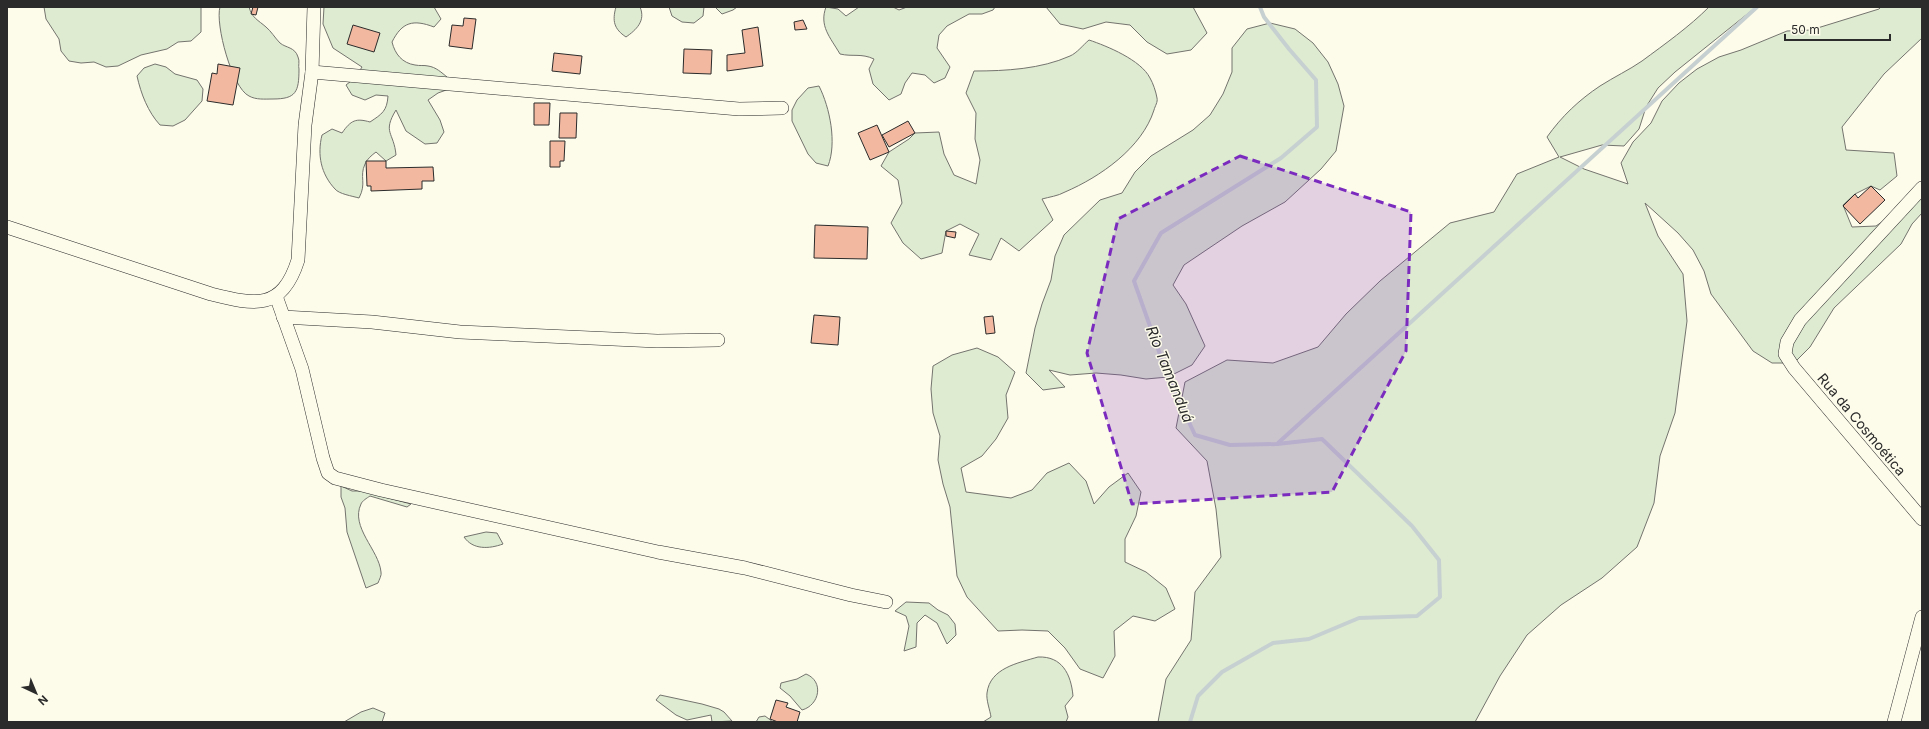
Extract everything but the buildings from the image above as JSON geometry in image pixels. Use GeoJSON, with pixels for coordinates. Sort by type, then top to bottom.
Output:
{"type":"FeatureCollection","features":[{"type":"Feature","properties":{"kind":"street"},"geometry":{"type":"LineString","coordinates":[[7,227],[211,294],[245,302],[260,301],[276,296],[286,288],[293,276],[298,260],[305,125],[312,72],[314,7]]}},
{"type":"Feature","properties":{"kind":"street"},"geometry":{"type":"LineString","coordinates":[[312,72],[739,108],[782,108]]}},
{"type":"Feature","properties":{"kind":"street","name":"Rua da Cosmoética"},"geometry":{"type":"LineString","coordinates":[[1922,188],[1800,320],[1786,342],[1785,354],[1794,368],[1922,519]]}},
{"type":"Feature","properties":{"kind":"street"},"geometry":{"type":"LineString","coordinates":[[276,296],[302,369],[323,458],[328,473],[336,478],[381,490],[658,552],[745,568],[851,595],[886,602]]}},
{"type":"Feature","properties":{"kind":"street"},"geometry":{"type":"LineString","coordinates":[[283,317],[372,322],[460,332],[657,341],[718,340]]}},
{"type":"Feature","properties":{"kind":"street"},"geometry":{"type":"LineString","coordinates":[[1894,722],[1922,617]]}},
{"type":"Feature","properties":{"kind":"highlighted area"},"geometry":{"type":"Polygon","coordinates":[[[1240,156],[1411,212],[1406,351],[1332,492],[1132,504],[1087,353],[1118,219],[1240,156]]]}},
{"type":"Feature","properties":{"kind":"green space"},"geometry":{"type":"Polygon","coordinates":[[[44,7],[201,7],[201,32],[191,41],[178,42],[167,49],[141,55],[118,66],[106,67],[94,62],[81,63],[69,61],[61,51],[59,39],[46,19],[44,7]]]}},
{"type":"Feature","properties":{"kind":"green space"},"geometry":{"type":"Polygon","coordinates":[[[220,7],[249,7],[254,16],[282,45],[295,51],[299,60],[299,77],[295,93],[287,98],[281,99],[258,99],[249,96],[243,91],[231,69],[222,41],[219,15],[220,7]]]}},
{"type":"Feature","properties":{"kind":"green space"},"geometry":{"type":"Polygon","coordinates":[[[324,7],[434,7],[441,19],[434,27],[420,23],[404,26],[392,42],[397,54],[406,62],[434,68],[439,70],[447,77],[449,89],[438,93],[428,100],[440,120],[444,132],[437,143],[425,144],[406,131],[396,110],[389,128],[396,155],[386,161],[376,152],[368,159],[363,169],[363,184],[359,198],[337,191],[326,177],[320,157],[322,135],[332,129],[342,133],[348,125],[357,120],[370,122],[383,112],[388,96],[376,95],[365,100],[352,95],[346,85],[355,78],[362,67],[333,48],[323,24],[324,7]]]}},
{"type":"Feature","properties":{"kind":"green space"},"geometry":{"type":"Polygon","coordinates":[[[616,7],[640,7],[642,12],[639,25],[626,37],[619,31],[614,21],[616,7]]]}},
{"type":"Feature","properties":{"kind":"green space"},"geometry":{"type":"Polygon","coordinates":[[[669,7],[704,7],[703,16],[694,23],[682,22],[672,16],[669,7]]]}},
{"type":"Feature","properties":{"kind":"green space"},"geometry":{"type":"Polygon","coordinates":[[[715,7],[737,7],[722,14],[715,7]]]}},
{"type":"Feature","properties":{"kind":"green space"},"geometry":{"type":"Polygon","coordinates":[[[826,7],[838,9],[846,16],[859,7],[893,7],[899,10],[907,7],[995,7],[993,10],[982,14],[969,14],[947,26],[939,35],[937,48],[950,67],[945,78],[934,83],[925,75],[912,73],[905,83],[901,94],[889,100],[873,84],[869,69],[874,59],[865,56],[840,54],[829,37],[825,26],[824,14],[826,7]]]}},
{"type":"Feature","properties":{"kind":"green space"},"geometry":{"type":"Polygon","coordinates":[[[1046,7],[1193,7],[1207,33],[1191,50],[1167,54],[1147,42],[1130,25],[1106,22],[1083,29],[1060,24],[1046,7]]]}},
{"type":"Feature","properties":{"kind":"green space"},"geometry":{"type":"Polygon","coordinates":[[[1709,7],[1756,7],[1675,72],[1658,88],[1646,107],[1639,129],[1624,146],[1602,145],[1560,157],[1584,169],[1628,184],[1621,163],[1633,142],[1651,123],[1662,101],[1679,83],[1697,69],[1719,57],[1741,50],[1787,31],[1811,30],[1879,9],[1881,7],[1922,7],[1922,38],[1884,74],[1842,127],[1846,150],[1894,153],[1897,176],[1880,190],[1871,186],[1855,194],[1843,205],[1852,227],[1876,226],[1895,213],[1922,186],[1922,213],[1912,224],[1901,244],[1834,308],[1810,347],[1794,363],[1772,363],[1753,351],[1711,294],[1704,271],[1693,250],[1678,233],[1645,203],[1658,236],[1683,274],[1687,321],[1675,413],[1660,456],[1654,503],[1637,547],[1602,578],[1561,605],[1527,635],[1500,676],[1475,722],[1158,722],[1166,679],[1191,640],[1195,592],[1221,557],[1216,509],[1207,461],[1176,428],[1185,382],[1227,360],[1273,363],[1318,347],[1346,314],[1380,281],[1450,223],[1494,212],[1517,174],[1559,157],[1547,137],[1571,109],[1600,86],[1637,64],[1659,48],[1709,7]]]}},
{"type":"Feature","properties":{"kind":"green space"},"geometry":{"type":"Polygon","coordinates":[[[1270,23],[1295,29],[1313,43],[1328,62],[1338,84],[1344,106],[1336,151],[1321,169],[1285,202],[1242,226],[1184,265],[1173,285],[1186,304],[1205,346],[1192,365],[1168,377],[1146,379],[1096,373],[1070,375],[1049,370],[1065,387],[1043,390],[1026,373],[1035,328],[1051,280],[1055,256],[1064,235],[1100,200],[1122,193],[1135,172],[1151,156],[1193,130],[1210,115],[1223,94],[1232,72],[1232,48],[1247,29],[1270,23]]]}},
{"type":"Feature","properties":{"kind":"green space"},"geometry":{"type":"Polygon","coordinates":[[[1089,40],[1123,54],[1146,71],[1151,80],[1156,93],[1157,101],[1148,124],[1140,137],[1118,160],[1092,178],[1062,193],[1042,199],[1053,220],[1019,251],[1001,238],[991,260],[969,255],[979,234],[960,224],[946,231],[942,253],[921,259],[903,243],[891,223],[902,203],[898,180],[881,166],[889,152],[909,139],[915,133],[939,132],[944,154],[954,175],[976,184],[980,160],[975,139],[976,113],[966,93],[974,71],[1011,70],[1047,64],[1073,55],[1089,40]]]}},
{"type":"Feature","properties":{"kind":"green space"},"geometry":{"type":"Polygon","coordinates":[[[155,64],[166,67],[175,74],[197,80],[203,89],[202,101],[185,120],[173,126],[160,125],[156,120],[143,96],[139,83],[137,76],[144,68],[155,64]]]}},
{"type":"Feature","properties":{"kind":"green space"},"geometry":{"type":"Polygon","coordinates":[[[819,86],[829,115],[831,126],[832,147],[828,166],[816,163],[808,154],[792,121],[792,110],[797,100],[808,88],[819,86]]]}},
{"type":"Feature","properties":{"kind":"green space"},"geometry":{"type":"Polygon","coordinates":[[[977,348],[998,357],[1015,372],[1006,395],[1008,418],[996,439],[982,456],[961,468],[966,492],[1011,498],[1032,490],[1047,473],[1069,463],[1086,481],[1094,504],[1109,487],[1128,473],[1141,492],[1136,516],[1125,539],[1125,562],[1146,572],[1166,588],[1175,609],[1155,621],[1133,616],[1114,631],[1115,656],[1103,678],[1080,669],[1065,648],[1048,631],[998,631],[967,597],[957,576],[950,507],[938,460],[940,436],[933,413],[931,389],[933,366],[952,355],[977,348]]]}},
{"type":"Feature","properties":{"kind":"green space"},"geometry":{"type":"Polygon","coordinates":[[[341,486],[352,491],[362,491],[411,504],[407,507],[370,496],[362,503],[359,513],[359,521],[379,564],[381,573],[378,583],[366,588],[347,532],[345,508],[341,497],[341,486]]]}},
{"type":"Feature","properties":{"kind":"green space"},"geometry":{"type":"Polygon","coordinates":[[[486,532],[497,533],[503,544],[492,547],[482,547],[472,544],[464,537],[486,532]]]}},
{"type":"Feature","properties":{"kind":"green space"},"geometry":{"type":"Polygon","coordinates":[[[906,602],[929,603],[948,615],[955,624],[956,635],[947,644],[937,623],[925,615],[917,623],[916,647],[904,651],[909,626],[906,616],[895,611],[906,602]]]}},
{"type":"Feature","properties":{"kind":"green space"},"geometry":{"type":"Polygon","coordinates":[[[1038,657],[1046,657],[1059,663],[1064,668],[1070,680],[1073,696],[1065,706],[1068,717],[1066,722],[983,722],[991,717],[987,693],[993,678],[999,672],[1014,664],[1038,657]]]}},
{"type":"Feature","properties":{"kind":"green space"},"geometry":{"type":"Polygon","coordinates":[[[806,674],[812,677],[816,682],[818,693],[813,703],[802,710],[790,696],[780,688],[781,683],[797,679],[806,674]]]}},
{"type":"Feature","properties":{"kind":"green space"},"geometry":{"type":"Polygon","coordinates":[[[660,695],[719,709],[732,721],[712,722],[711,715],[687,720],[676,715],[656,700],[660,695]]]}},
{"type":"Feature","properties":{"kind":"green space"},"geometry":{"type":"Polygon","coordinates":[[[373,708],[385,713],[382,722],[344,722],[361,712],[373,708]]]}},
{"type":"Feature","properties":{"kind":"green space"},"geometry":{"type":"Polygon","coordinates":[[[765,716],[773,722],[756,722],[759,717],[765,716]]]}},
{"type":"Feature","properties":{"kind":"waterway","name":"Rio Tamanduá"},"geometry":{"type":"LineString","coordinates":[[1190,722],[1198,696],[1222,672],[1273,643],[1309,639],[1359,618],[1417,616],[1440,597],[1439,560],[1412,526],[1322,439],[1277,444],[1230,445],[1195,435],[1168,377],[1134,281],[1161,233],[1281,158],[1317,127],[1316,80],[1264,17],[1260,7]]}},
{"type":"Feature","properties":{"kind":"waterway"},"geometry":{"type":"LineString","coordinates":[[1277,444],[1757,7]]}}]}
